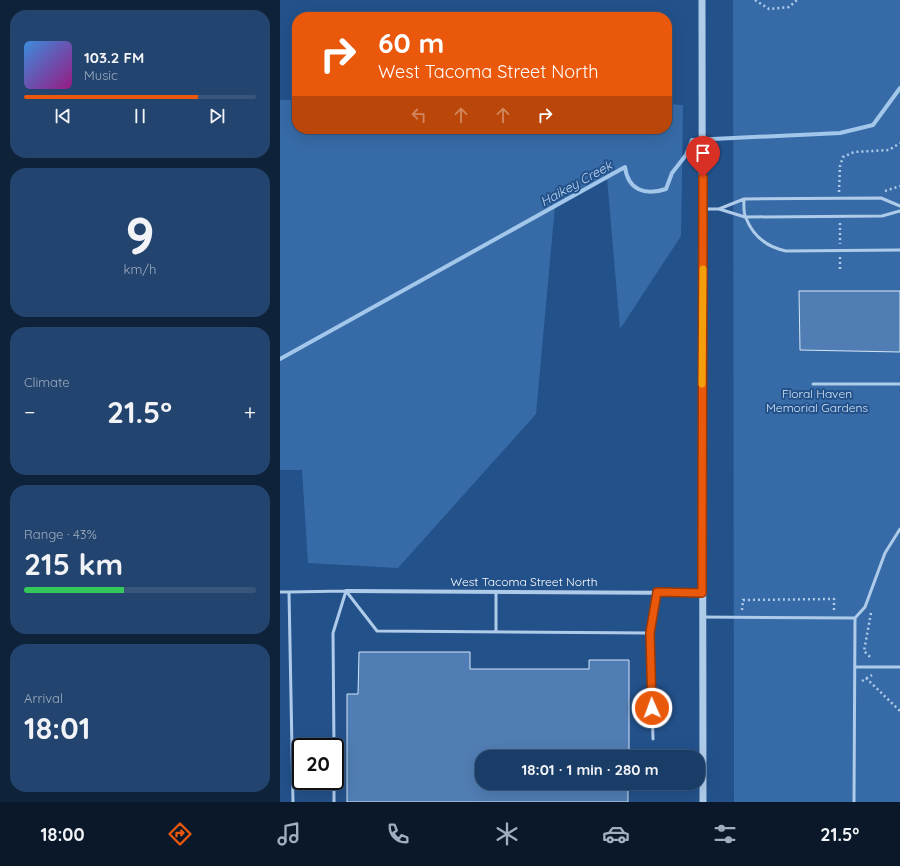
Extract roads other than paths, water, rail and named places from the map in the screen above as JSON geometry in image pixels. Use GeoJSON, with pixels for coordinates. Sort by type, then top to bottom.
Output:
{"type":"FeatureCollection","features":[{"type":"Feature","properties":{"kind":"street"},"geometry":{"type":"LineString","coordinates":[[702,0],[703,802]]}},
{"type":"Feature","properties":{"kind":"street","name":"West Tacoma Street North"},"geometry":{"type":"LineString","coordinates":[[346,591],[702,593]]}},
{"type":"Feature","properties":{"kind":"lane"},"geometry":{"type":"LineString","coordinates":[[719,209],[744,199],[881,198],[900,206]]}},
{"type":"Feature","properties":{"kind":"lane"},"geometry":{"type":"LineString","coordinates":[[744,199],[745,217],[761,241],[774,248],[786,251],[900,250]]}},
{"type":"Feature","properties":{"kind":"lane"},"geometry":{"type":"LineString","coordinates":[[703,209],[719,209],[745,217],[882,216],[900,211]]}},
{"type":"Feature","properties":{"kind":"lane"},"geometry":{"type":"LineString","coordinates":[[813,384],[900,384]]}},
{"type":"Feature","properties":{"kind":"lane"},"geometry":{"type":"LineString","coordinates":[[854,802],[855,618],[865,607],[885,553],[900,529]]}},
{"type":"Feature","properties":{"kind":"lane"},"geometry":{"type":"LineString","coordinates":[[280,592],[346,591]]}},
{"type":"Feature","properties":{"kind":"lane"},"geometry":{"type":"LineString","coordinates":[[346,591],[377,631],[650,633]]}},
{"type":"Feature","properties":{"kind":"lane"},"geometry":{"type":"LineString","coordinates":[[334,738],[333,632],[346,591]]}},
{"type":"Feature","properties":{"kind":"lane"},"geometry":{"type":"LineString","coordinates":[[289,592],[293,802]]}},
{"type":"Feature","properties":{"kind":"lane"},"geometry":{"type":"LineString","coordinates":[[496,592],[496,632]]}},
{"type":"Feature","properties":{"kind":"lane"},"geometry":{"type":"LineString","coordinates":[[653,739],[650,633],[657,592]]}},
{"type":"Feature","properties":{"kind":"lane"},"geometry":{"type":"LineString","coordinates":[[702,617],[855,618]]}},
{"type":"Feature","properties":{"kind":"lane"},"geometry":{"type":"LineString","coordinates":[[855,667],[900,667]]}},
{"type":"Feature","properties":{"kind":"lane"},"geometry":{"type":"LineString","coordinates":[[334,790],[334,802]]}},
{"type":"Feature","properties":{"kind":"waterway","name":"Haikey Creek"},"geometry":{"type":"LineString","coordinates":[[280,359],[625,167],[630,181],[639,189],[651,192],[666,189],[672,173],[686,155],[692,140],[840,133],[873,125],[900,88]]}},
{"type":"Feature","properties":{"kind":"park label","name":"Floral Haven Memorial Gardens"},"geometry":{"type":"Point","coordinates":[817,401]}}]}
